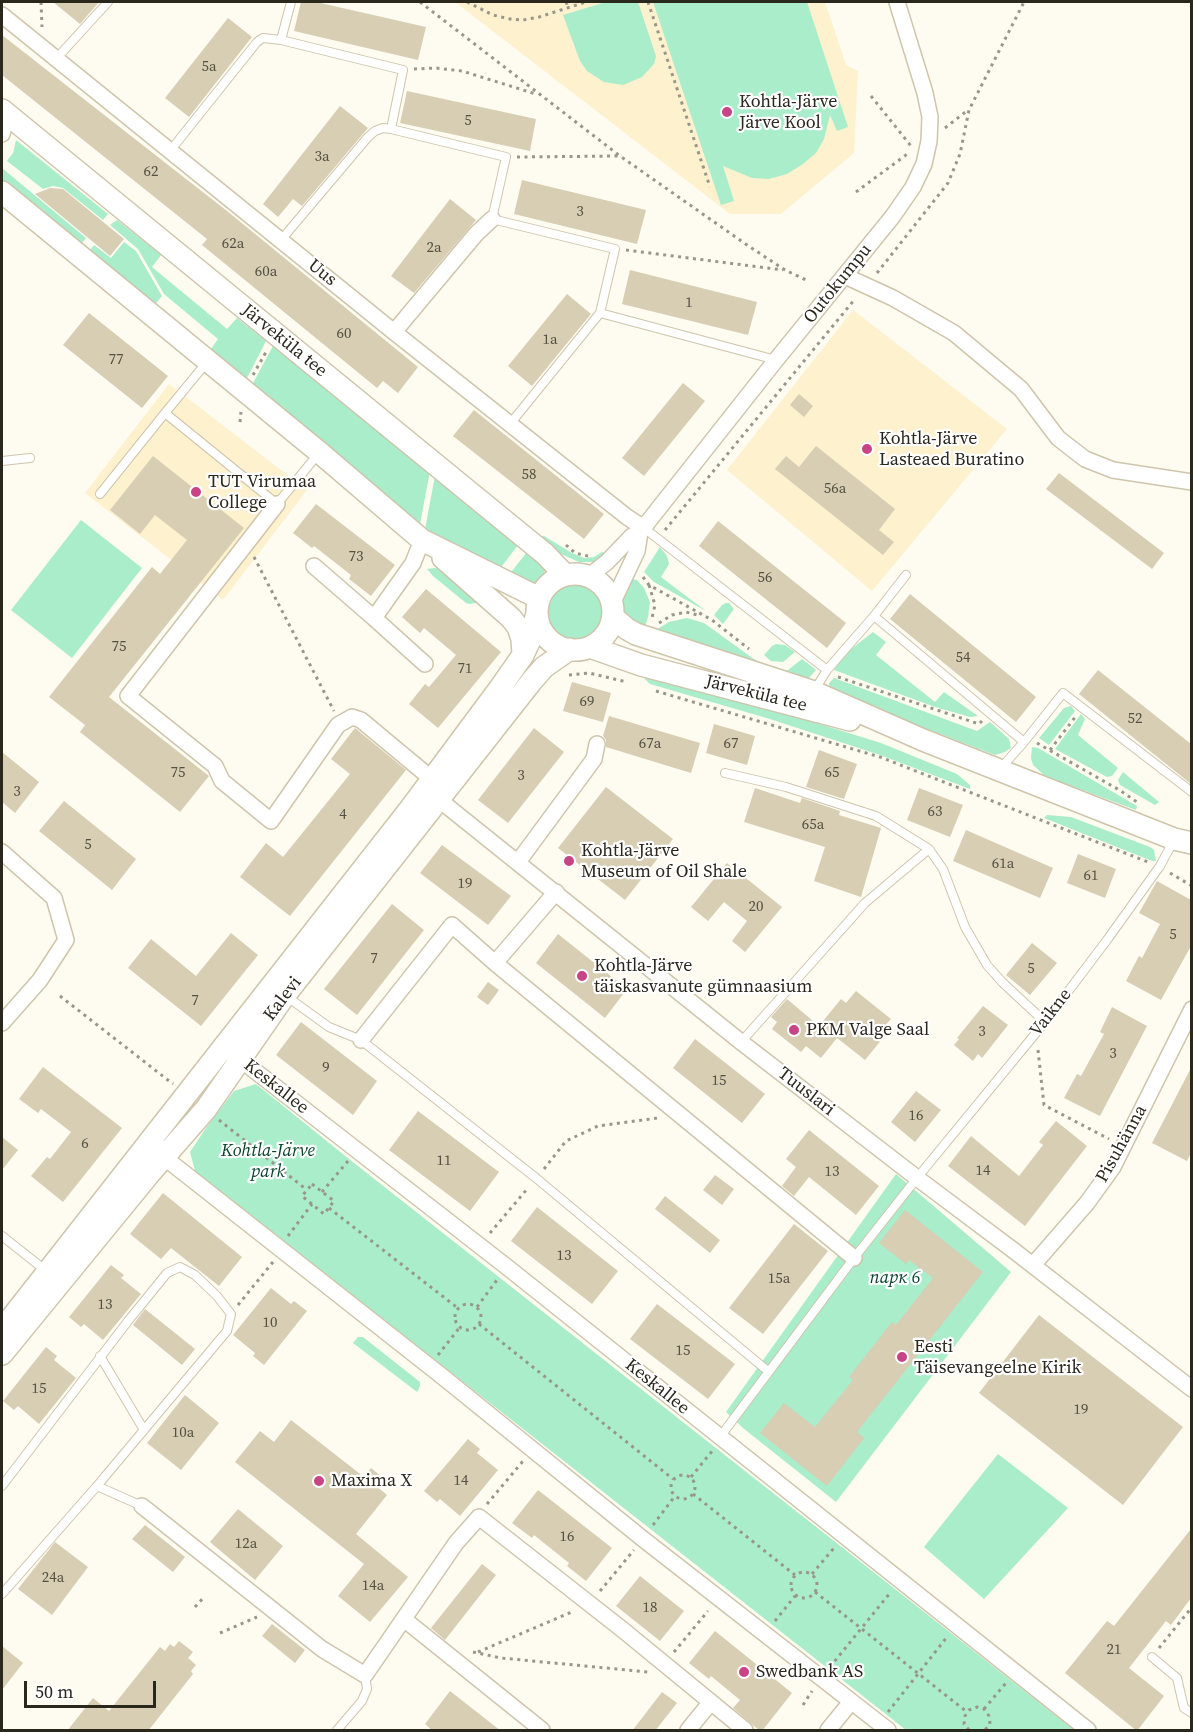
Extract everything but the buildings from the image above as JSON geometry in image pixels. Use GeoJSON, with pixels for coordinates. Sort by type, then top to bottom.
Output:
{"type":"FeatureCollection","features":[{"type":"Feature","properties":{"kind":"main road","name":"Järveküla tee"},"geometry":{"type":"LineString","coordinates":[[2,111],[545,554],[565,575]]}},
{"type":"Feature","properties":{"kind":"main road"},"geometry":{"type":"LineString","coordinates":[[2,192],[319,452],[511,618],[518,627],[522,639],[523,655]]}},
{"type":"Feature","properties":{"kind":"main road"},"geometry":{"type":"LineString","coordinates":[[422,540],[538,606]]}},
{"type":"Feature","properties":{"kind":"main road"},"geometry":{"type":"LineString","coordinates":[[565,575],[589,576],[607,591],[612,610],[609,629],[601,640],[580,648],[564,648],[552,642],[543,633],[538,622],[538,606],[545,588],[554,580],[565,575]]}},
{"type":"Feature","properties":{"kind":"main road","name":"Kalevi"},"geometry":{"type":"LineString","coordinates":[[2,1354],[54,1277],[176,1108],[232,1053],[285,995],[435,789],[523,655],[530,640],[538,606]]}},
{"type":"Feature","properties":{"kind":"main road","name":"Järveküla tee"},"geometry":{"type":"LineString","coordinates":[[612,610],[627,629],[647,638],[1000,769],[1183,841]]}},
{"type":"Feature","properties":{"kind":"main road","name":"Järveküla tee"},"geometry":{"type":"LineString","coordinates":[[580,648],[641,665],[812,700]]}},
{"type":"Feature","properties":{"kind":"main road","name":"Kalevi"},"geometry":{"type":"LineString","coordinates":[[2,1330],[165,1158],[206,1109],[232,1053],[435,789],[544,667],[580,648]]}},
{"type":"Feature","properties":{"kind":"street","name":"Outokumpu"},"geometry":{"type":"LineString","coordinates":[[589,576],[632,536],[642,530],[893,216],[913,187],[924,164],[929,141],[930,117],[925,93],[897,2]]}},
{"type":"Feature","properties":{"kind":"street","name":"Uus"},"geometry":{"type":"LineString","coordinates":[[2,15],[393,332],[642,530]]}},
{"type":"Feature","properties":{"kind":"street","name":"Järveküla tee"},"geometry":{"type":"LineString","coordinates":[[2,111],[4,127],[2,134]]}},
{"type":"Feature","properties":{"kind":"street"},"geometry":{"type":"LineString","coordinates":[[393,332],[476,234],[492,219]]}},
{"type":"Feature","properties":{"kind":"street"},"geometry":{"type":"LineString","coordinates":[[845,276],[893,297],[954,333],[1021,389],[1058,438],[1084,459],[1113,470],[1191,482]]}},
{"type":"Feature","properties":{"kind":"street"},"geometry":{"type":"LineString","coordinates":[[277,504],[128,696],[215,766],[222,781],[271,821],[340,723]]}},
{"type":"Feature","properties":{"kind":"street","name":"Outokumpu"},"geometry":{"type":"LineString","coordinates":[[612,610],[637,551],[642,530]]}},
{"type":"Feature","properties":{"kind":"street"},"geometry":{"type":"LineString","coordinates":[[374,618],[413,562],[422,540]]}},
{"type":"Feature","properties":{"kind":"street"},"geometry":{"type":"LineString","coordinates":[[314,566],[425,664]]}},
{"type":"Feature","properties":{"kind":"street","name":"Tuuslari"},"geometry":{"type":"LineString","coordinates":[[340,723],[352,717],[361,720],[518,862],[741,1042],[1191,1389]]}},
{"type":"Feature","properties":{"kind":"street"},"geometry":{"type":"LineString","coordinates":[[518,862],[594,759],[597,744]]}},
{"type":"Feature","properties":{"kind":"street"},"geometry":{"type":"LineString","coordinates":[[2,852],[54,898],[66,940],[40,980],[2,1023]]}},
{"type":"Feature","properties":{"kind":"street"},"geometry":{"type":"LineString","coordinates":[[495,963],[556,892]]}},
{"type":"Feature","properties":{"kind":"street"},"geometry":{"type":"LineString","coordinates":[[361,1040],[452,925],[495,963],[854,1258]]}},
{"type":"Feature","properties":{"kind":"street","name":"Pisuhänna"},"geometry":{"type":"LineString","coordinates":[[1033,1265],[1087,1203],[1113,1167],[1191,1009]]}},
{"type":"Feature","properties":{"kind":"street","name":"Keskallee"},"geometry":{"type":"LineString","coordinates":[[232,1053],[507,1268],[1088,1731]]}},
{"type":"Feature","properties":{"kind":"street"},"geometry":{"type":"LineString","coordinates":[[176,1108],[163,1134],[162,1147],[165,1158],[643,1539],[851,1702],[885,1724]]}},
{"type":"Feature","properties":{"kind":"street"},"geometry":{"type":"LineString","coordinates":[[142,1506],[322,1649],[344,1660],[365,1675],[456,1543],[479,1517],[746,1731]]}},
{"type":"Feature","properties":{"kind":"street"},"geometry":{"type":"LineString","coordinates":[[405,1620],[542,1731]]}},
{"type":"Feature","properties":{"kind":"street"},"geometry":{"type":"LineString","coordinates":[[688,1731],[711,1702]]}},
{"type":"Feature","properties":{"kind":"street"},"geometry":{"type":"LineString","coordinates":[[828,1731],[851,1702]]}},
{"type":"Feature","properties":{"kind":"lane"},"geometry":{"type":"LineString","coordinates":[[56,59],[108,2]]}},
{"type":"Feature","properties":{"kind":"lane"},"geometry":{"type":"LineString","coordinates":[[281,40],[291,2]]}},
{"type":"Feature","properties":{"kind":"lane"},"geometry":{"type":"LineString","coordinates":[[170,151],[257,42],[263,38],[281,40],[404,70],[391,129]]}},
{"type":"Feature","properties":{"kind":"lane"},"geometry":{"type":"LineString","coordinates":[[281,240],[368,137],[383,128],[506,157],[492,219],[615,249],[600,314],[510,424]]}},
{"type":"Feature","properties":{"kind":"lane"},"geometry":{"type":"LineString","coordinates":[[600,314],[776,360]]}},
{"type":"Feature","properties":{"kind":"lane"},"geometry":{"type":"LineString","coordinates":[[100,494],[208,361]]}},
{"type":"Feature","properties":{"kind":"lane"},"geometry":{"type":"LineString","coordinates":[[165,413],[277,504],[319,452]]}},
{"type":"Feature","properties":{"kind":"lane"},"geometry":{"type":"LineString","coordinates":[[2,461],[30,458]]}},
{"type":"Feature","properties":{"kind":"lane"},"geometry":{"type":"LineString","coordinates":[[642,530],[827,670]]}},
{"type":"Feature","properties":{"kind":"lane"},"geometry":{"type":"LineString","coordinates":[[812,700],[827,670],[906,575]]}},
{"type":"Feature","properties":{"kind":"lane"},"geometry":{"type":"LineString","coordinates":[[873,616],[1024,742]]}},
{"type":"Feature","properties":{"kind":"lane"},"geometry":{"type":"LineString","coordinates":[[1000,769],[1064,693],[1191,792]]}},
{"type":"Feature","properties":{"kind":"lane"},"geometry":{"type":"LineString","coordinates":[[725,772],[786,787],[876,816],[929,849],[943,869],[965,927],[987,965],[1045,1022]]}},
{"type":"Feature","properties":{"kind":"lane","name":"Vaikne"},"geometry":{"type":"LineString","coordinates":[[720,1437],[854,1258],[1045,1022],[1160,866],[1183,841]]}},
{"type":"Feature","properties":{"kind":"lane"},"geometry":{"type":"LineString","coordinates":[[741,1042],[865,903],[929,849]]}},
{"type":"Feature","properties":{"kind":"lane"},"geometry":{"type":"LineString","coordinates":[[285,995],[329,1028],[361,1040],[536,1178],[769,1372]]}},
{"type":"Feature","properties":{"kind":"lane"},"geometry":{"type":"LineString","coordinates":[[2,1236],[54,1277]]}},
{"type":"Feature","properties":{"kind":"lane"},"geometry":{"type":"LineString","coordinates":[[2,1486],[100,1356],[167,1273],[180,1268],[195,1275],[217,1296],[231,1314],[227,1331],[98,1486],[2,1594]]}},
{"type":"Feature","properties":{"kind":"lane"},"geometry":{"type":"LineString","coordinates":[[100,1356],[144,1430]]}},
{"type":"Feature","properties":{"kind":"lane"},"geometry":{"type":"LineString","coordinates":[[98,1486],[142,1506]]}},
{"type":"Feature","properties":{"kind":"lane"},"geometry":{"type":"LineString","coordinates":[[1152,1657],[1177,1678],[1184,1708],[1191,1713]]}},
{"type":"Feature","properties":{"kind":"lane"},"geometry":{"type":"LineString","coordinates":[[337,1731],[362,1701],[367,1689],[365,1675]]}},
{"type":"Feature","properties":{"kind":"path"},"geometry":{"type":"LineString","coordinates":[[420,2],[620,156],[785,270],[806,280]]}},
{"type":"Feature","properties":{"kind":"path"},"geometry":{"type":"LineString","coordinates":[[467,2],[493,15],[510,19],[539,17],[586,2]]}},
{"type":"Feature","properties":{"kind":"path"},"geometry":{"type":"LineString","coordinates":[[566,2],[568,7]]}},
{"type":"Feature","properties":{"kind":"path"},"geometry":{"type":"LineString","coordinates":[[648,2],[710,187]]}},
{"type":"Feature","properties":{"kind":"path"},"geometry":{"type":"LineString","coordinates":[[404,70],[436,68],[462,71],[540,96]]}},
{"type":"Feature","properties":{"kind":"path"},"geometry":{"type":"LineString","coordinates":[[870,96],[914,149]]}},
{"type":"Feature","properties":{"kind":"path"},"geometry":{"type":"LineString","coordinates":[[506,157],[620,156]]}},
{"type":"Feature","properties":{"kind":"path"},"geometry":{"type":"LineString","coordinates":[[611,248],[785,270]]}},
{"type":"Feature","properties":{"kind":"path"},"geometry":{"type":"LineString","coordinates":[[240,422],[245,391],[275,334]]}},
{"type":"Feature","properties":{"kind":"path"},"geometry":{"type":"LineString","coordinates":[[559,540],[575,553],[586,557],[597,553],[605,546],[615,554]]}},
{"type":"Feature","properties":{"kind":"path"},"geometry":{"type":"LineString","coordinates":[[247,543],[340,723]]}},
{"type":"Feature","properties":{"kind":"path"},"geometry":{"type":"LineString","coordinates":[[630,566],[650,585],[712,620],[754,653]]}},
{"type":"Feature","properties":{"kind":"path"},"geometry":{"type":"LineString","coordinates":[[647,638],[654,627],[672,615],[686,612],[712,620]]}},
{"type":"Feature","properties":{"kind":"path"},"geometry":{"type":"LineString","coordinates":[[827,670],[834,675],[979,724],[990,714]]}},
{"type":"Feature","properties":{"kind":"path"},"geometry":{"type":"LineString","coordinates":[[560,677],[589,673],[636,684]]}},
{"type":"Feature","properties":{"kind":"path"},"geometry":{"type":"LineString","coordinates":[[647,688],[880,757],[1160,866],[1191,886]]}},
{"type":"Feature","properties":{"kind":"path"},"geometry":{"type":"LineString","coordinates":[[1050,750],[1082,707]]}},
{"type":"Feature","properties":{"kind":"path"},"geometry":{"type":"LineString","coordinates":[[1024,742],[1038,743],[1121,791],[1139,804]]}},
{"type":"Feature","properties":{"kind":"path"},"geometry":{"type":"LineString","coordinates":[[60,996],[175,1086]]}},
{"type":"Feature","properties":{"kind":"path"},"geometry":{"type":"LineString","coordinates":[[1036,1033],[1044,1105],[1124,1146]]}},
{"type":"Feature","properties":{"kind":"path"},"geometry":{"type":"LineString","coordinates":[[212,1114],[307,1190]]}},
{"type":"Feature","properties":{"kind":"path"},"geometry":{"type":"LineString","coordinates":[[486,1239],[566,1141],[598,1125],[646,1118],[684,1118]]}},
{"type":"Feature","properties":{"kind":"path"},"geometry":{"type":"LineString","coordinates":[[322,1192],[357,1150]]}},
{"type":"Feature","properties":{"kind":"path"},"geometry":{"type":"LineString","coordinates":[[312,1184],[334,1202],[324,1214],[302,1196],[307,1190],[312,1184]]}},
{"type":"Feature","properties":{"kind":"path"},"geometry":{"type":"LineString","coordinates":[[231,1314],[282,1251],[285,1240],[312,1204]]}},
{"type":"Feature","properties":{"kind":"path"},"geometry":{"type":"LineString","coordinates":[[329,1208],[459,1309]]}},
{"type":"Feature","properties":{"kind":"path"},"geometry":{"type":"LineString","coordinates":[[477,1307],[507,1268]]}},
{"type":"Feature","properties":{"kind":"path"},"geometry":{"type":"LineString","coordinates":[[460,1327],[456,1320],[459,1309],[465,1305],[477,1307]]}},
{"type":"Feature","properties":{"kind":"path"},"geometry":{"type":"LineString","coordinates":[[460,1327],[472,1329],[479,1324],[481,1317],[477,1307]]}},
{"type":"Feature","properties":{"kind":"path"},"geometry":{"type":"LineString","coordinates":[[479,1324],[673,1479]]}},
{"type":"Feature","properties":{"kind":"path"},"geometry":{"type":"LineString","coordinates":[[435,1359],[460,1327]]}},
{"type":"Feature","properties":{"kind":"path"},"geometry":{"type":"LineString","coordinates":[[691,1477],[715,1447],[720,1437]]}},
{"type":"Feature","properties":{"kind":"path"},"geometry":{"type":"LineString","coordinates":[[479,1517],[526,1457]]}},
{"type":"Feature","properties":{"kind":"path"},"geometry":{"type":"LineString","coordinates":[[680,1475],[691,1477],[695,1487],[693,1494],[686,1498],[675,1496],[671,1486],[673,1479],[680,1475]]}},
{"type":"Feature","properties":{"kind":"path"},"geometry":{"type":"LineString","coordinates":[[693,1494],[795,1575]]}},
{"type":"Feature","properties":{"kind":"path"},"geometry":{"type":"LineString","coordinates":[[812,1574],[837,1544]]}},
{"type":"Feature","properties":{"kind":"path"},"geometry":{"type":"LineString","coordinates":[[802,1571],[812,1574],[817,1580],[815,1592],[804,1598],[796,1595],[791,1587],[795,1575],[802,1571]]}},
{"type":"Feature","properties":{"kind":"path"},"geometry":{"type":"LineString","coordinates":[[803,1705],[821,1678],[900,1580]]}},
{"type":"Feature","properties":{"kind":"path"},"geometry":{"type":"LineString","coordinates":[[815,1592],[967,1712]]}},
{"type":"Feature","properties":{"kind":"path"},"geometry":{"type":"LineString","coordinates":[[772,1625],[796,1595]]}},
{"type":"Feature","properties":{"kind":"path"},"geometry":{"type":"LineString","coordinates":[[195,1607],[204,1597]]}},
{"type":"Feature","properties":{"kind":"path"},"geometry":{"type":"LineString","coordinates":[[477,1653],[589,1604]]}},
{"type":"Feature","properties":{"kind":"path"},"geometry":{"type":"LineString","coordinates":[[1152,1657],[1191,1607]]}},
{"type":"Feature","properties":{"kind":"path"},"geometry":{"type":"LineString","coordinates":[[220,1633],[273,1610]]}},
{"type":"Feature","properties":{"kind":"path"},"geometry":{"type":"LineString","coordinates":[[885,1724],[918,1673],[956,1625]]}},
{"type":"Feature","properties":{"kind":"path"},"geometry":{"type":"LineString","coordinates":[[466,1651],[501,1658],[611,1668]]}},
{"type":"Feature","properties":{"kind":"path"},"geometry":{"type":"LineString","coordinates":[[984,1710],[1010,1678]]}},
{"type":"Feature","properties":{"kind":"path"},"geometry":{"type":"LineString","coordinates":[[969,1731],[964,1720],[967,1712],[973,1708],[984,1710],[989,1716],[987,1729],[992,1731]]}},
{"type":"Feature","properties":{"kind":"shaded area","name":"Kohtla-Järve Järve Kool"},"geometry":{"type":"Polygon","coordinates":[[[455,2],[825,2],[846,65],[858,71],[854,153],[781,214],[730,214],[455,2]]]}},
{"type":"Feature","properties":{"kind":"shaded area","name":"Kohtla-Järve Lasteaed Buratino"},"geometry":{"type":"Polygon","coordinates":[[[853,310],[1007,429],[872,591],[727,470],[853,310]]]}},
{"type":"Feature","properties":{"kind":"shaded area","name":"TUT Virumaa College"},"geometry":{"type":"Polygon","coordinates":[[[169,384],[307,490],[223,600],[85,493],[169,384]]]}},
{"type":"Feature","properties":{"kind":"green space"},"geometry":{"type":"Polygon","coordinates":[[[606,2],[638,2],[656,56],[654,64],[642,77],[623,85],[604,82],[587,71],[580,61],[563,15],[606,2]]]}},
{"type":"Feature","properties":{"kind":"green space"},"geometry":{"type":"Polygon","coordinates":[[[653,2],[807,2],[848,127],[837,131],[830,115],[824,139],[816,153],[787,174],[769,179],[752,178],[723,166],[734,201],[721,205],[653,2]]]}},
{"type":"Feature","properties":{"kind":"green space"},"geometry":{"type":"Polygon","coordinates":[[[16,140],[108,214],[103,220],[63,188],[53,186],[43,189],[7,161],[13,153],[16,140]]]}},
{"type":"Feature","properties":{"kind":"green space"},"geometry":{"type":"Polygon","coordinates":[[[2,168],[86,238],[79,247],[2,183],[2,168]]]}},
{"type":"Feature","properties":{"kind":"green space"},"geometry":{"type":"Polygon","coordinates":[[[117,220],[161,255],[152,267],[227,329],[237,318],[266,341],[245,382],[209,352],[218,339],[164,294],[138,249],[110,225],[117,220]]]}},
{"type":"Feature","properties":{"kind":"green space"},"geometry":{"type":"Polygon","coordinates":[[[124,242],[136,251],[162,296],[153,307],[87,254],[94,245],[111,258],[124,242]]]}},
{"type":"Feature","properties":{"kind":"green space"},"geometry":{"type":"Polygon","coordinates":[[[273,346],[430,471],[420,524],[251,387],[273,346]]]}},
{"type":"Feature","properties":{"kind":"green space"},"geometry":{"type":"Polygon","coordinates":[[[435,476],[518,545],[499,570],[425,529],[435,476]]]}},
{"type":"Feature","properties":{"kind":"green space"},"geometry":{"type":"Polygon","coordinates":[[[81,520],[142,568],[72,658],[11,610],[81,520]]]}},
{"type":"Feature","properties":{"kind":"green space"},"geometry":{"type":"Polygon","coordinates":[[[544,536],[584,558],[594,557],[602,552],[608,554],[598,562],[579,562],[554,551],[540,537],[544,536]]]}},
{"type":"Feature","properties":{"kind":"green space"},"geometry":{"type":"Polygon","coordinates":[[[660,547],[667,556],[669,564],[661,577],[706,611],[654,582],[644,572],[660,547]]]}},
{"type":"Feature","properties":{"kind":"green space"},"geometry":{"type":"Polygon","coordinates":[[[527,552],[547,569],[534,585],[508,576],[527,552]]]}},
{"type":"Feature","properties":{"kind":"green space"},"geometry":{"type":"Polygon","coordinates":[[[427,569],[440,569],[478,600],[475,603],[466,603],[427,569]]]}},
{"type":"Feature","properties":{"kind":"green space"},"geometry":{"type":"Polygon","coordinates":[[[631,579],[637,580],[644,588],[650,602],[643,633],[628,618],[624,610],[624,596],[631,579]]]}},
{"type":"Feature","properties":{"kind":"green space"},"geometry":{"type":"Polygon","coordinates":[[[575,584],[595,592],[603,612],[595,632],[575,640],[555,632],[547,612],[555,592],[575,584]]]}},
{"type":"Feature","properties":{"kind":"green space"},"geometry":{"type":"Polygon","coordinates":[[[726,603],[734,609],[723,624],[714,615],[726,603]]]}},
{"type":"Feature","properties":{"kind":"green space"},"geometry":{"type":"Polygon","coordinates":[[[687,618],[704,623],[769,670],[782,672],[788,670],[802,659],[816,670],[806,681],[793,682],[654,636],[656,630],[669,622],[687,618]]]}},
{"type":"Feature","properties":{"kind":"green space"},"geometry":{"type":"Polygon","coordinates":[[[873,632],[886,642],[876,655],[935,702],[944,692],[978,716],[970,717],[935,707],[834,670],[846,653],[873,632]]]}},
{"type":"Feature","properties":{"kind":"green space"},"geometry":{"type":"Polygon","coordinates":[[[776,644],[785,645],[795,652],[783,662],[771,661],[764,655],[776,644]]]}},
{"type":"Feature","properties":{"kind":"green space"},"geometry":{"type":"Polygon","coordinates":[[[644,674],[745,701],[881,743],[957,774],[970,785],[970,789],[880,755],[770,719],[650,684],[644,678],[644,674]]]}},
{"type":"Feature","properties":{"kind":"green space"},"geometry":{"type":"Polygon","coordinates":[[[834,678],[977,731],[990,722],[1009,739],[1011,748],[995,755],[914,724],[899,721],[830,689],[829,683],[834,678]]]}},
{"type":"Feature","properties":{"kind":"green space"},"geometry":{"type":"Polygon","coordinates":[[[1071,706],[1075,711],[1049,745],[1039,738],[1064,708],[1071,706]]]}},
{"type":"Feature","properties":{"kind":"green space"},"geometry":{"type":"Polygon","coordinates":[[[1081,714],[1085,719],[1078,735],[1118,768],[1112,776],[1107,777],[1055,749],[1081,714]]]}},
{"type":"Feature","properties":{"kind":"green space"},"geometry":{"type":"Polygon","coordinates":[[[1032,747],[1038,748],[1137,806],[1136,810],[1045,776],[1033,765],[1032,747]]]}},
{"type":"Feature","properties":{"kind":"green space"},"geometry":{"type":"Polygon","coordinates":[[[1123,772],[1159,802],[1155,805],[1120,785],[1118,780],[1123,772]]]}},
{"type":"Feature","properties":{"kind":"green space"},"geometry":{"type":"Polygon","coordinates":[[[1047,815],[1071,817],[1150,847],[1154,850],[1156,861],[1044,818],[1047,815]]]}},
{"type":"Feature","properties":{"kind":"green space","name":"Kohtla-Järve park"},"geometry":{"type":"Polygon","coordinates":[[[256,1084],[1074,1730],[906,1730],[195,1171],[190,1152],[206,1128],[234,1091],[256,1084]]]}},
{"type":"Feature","properties":{"kind":"green space","name":"парк 6"},"geometry":{"type":"Polygon","coordinates":[[[896,1174],[1011,1272],[836,1502],[726,1412],[896,1174]]]}},
{"type":"Feature","properties":{"kind":"green space"},"geometry":{"type":"Polygon","coordinates":[[[358,1337],[363,1337],[420,1382],[417,1392],[353,1343],[358,1337]]]}},
{"type":"Feature","properties":{"kind":"green space"},"geometry":{"type":"Polygon","coordinates":[[[998,1454],[1068,1508],[984,1599],[924,1547],[998,1454]]]}},
{"type":"Feature","properties":{"kind":"place","name":"Kohtla-Järve Järve Kool"},"geometry":{"type":"Point","coordinates":[727,112]}},
{"type":"Feature","properties":{"kind":"place","name":"Kohtla-Järve Lasteaed Buratino"},"geometry":{"type":"Point","coordinates":[867,449]}},
{"type":"Feature","properties":{"kind":"place","name":"TUT Virumaa College"},"geometry":{"type":"Point","coordinates":[196,492]}},
{"type":"Feature","properties":{"kind":"place","name":"Kohtla-Järve Museum of Oil Shale"},"geometry":{"type":"Point","coordinates":[569,861]}},
{"type":"Feature","properties":{"kind":"place","name":"Kohtla-Järve täiskasvanute gümnaasium"},"geometry":{"type":"Point","coordinates":[582,976]}},
{"type":"Feature","properties":{"kind":"place","name":"PKM Valge Saal"},"geometry":{"type":"Point","coordinates":[794,1030]}},
{"type":"Feature","properties":{"kind":"place","name":"Eesti Täisevangeelne Kirik"},"geometry":{"type":"Point","coordinates":[902,1357]}},
{"type":"Feature","properties":{"kind":"place","name":"Maxima X"},"geometry":{"type":"Point","coordinates":[319,1481]}},
{"type":"Feature","properties":{"kind":"place","name":"Swedbank AS"},"geometry":{"type":"Point","coordinates":[744,1672]}}]}
